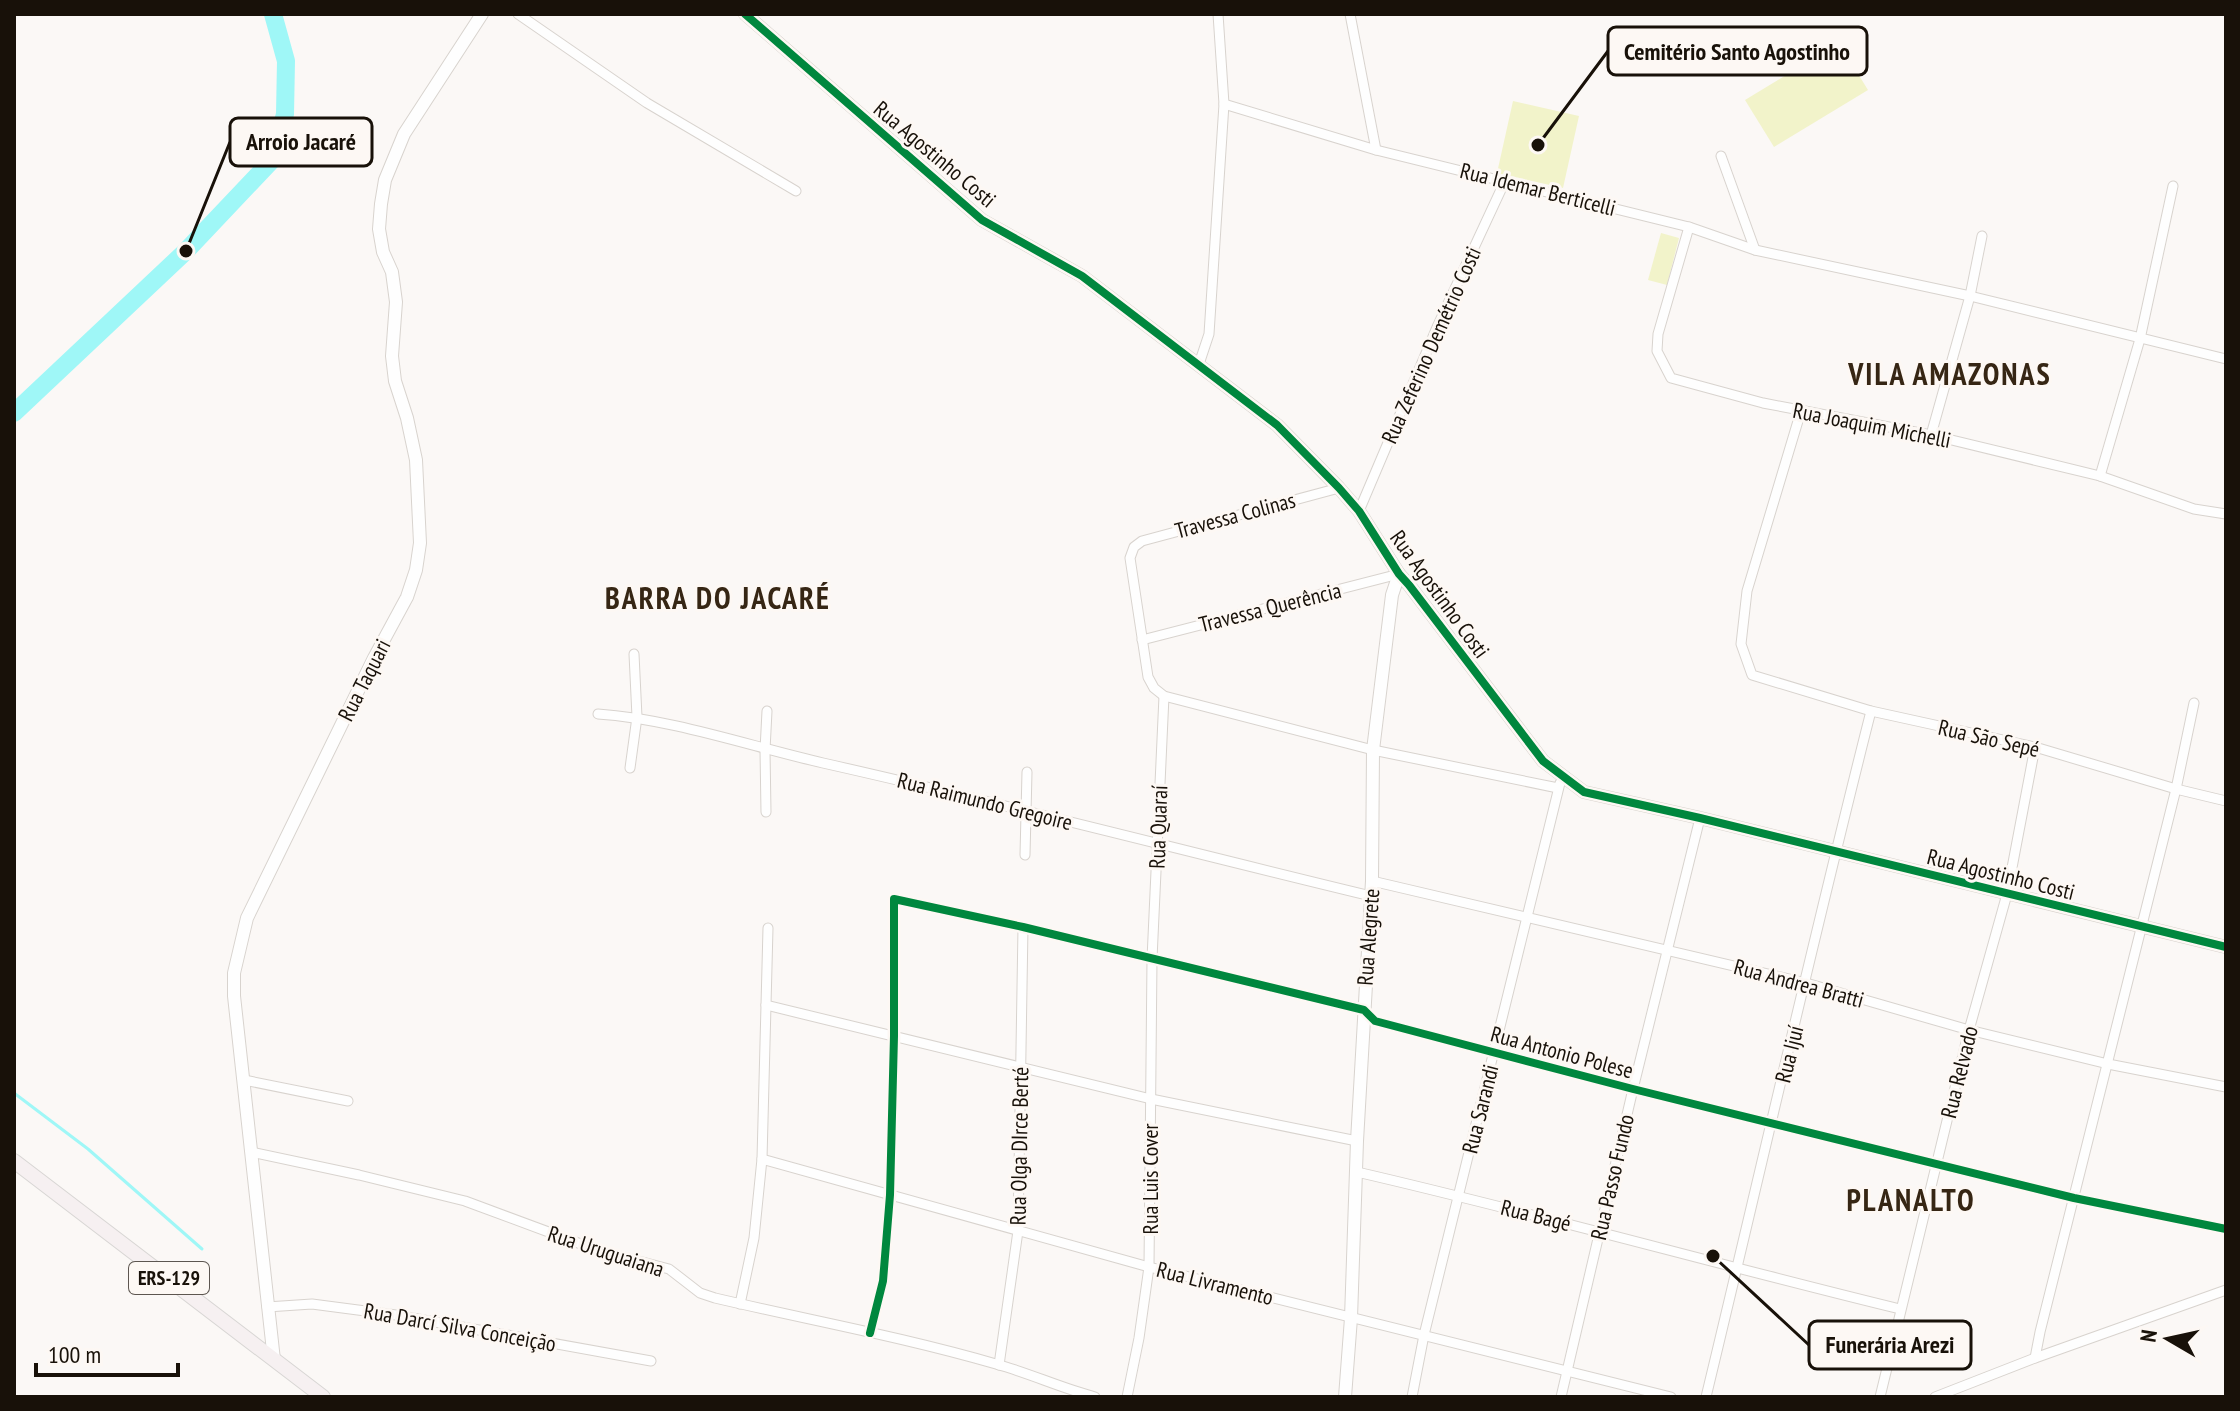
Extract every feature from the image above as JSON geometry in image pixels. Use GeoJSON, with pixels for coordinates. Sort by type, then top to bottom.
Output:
{"type":"FeatureCollection","features":[{"type":"Feature","properties":{"kind":"main road","name":"ERS-129"},"geometry":{"type":"LineString","coordinates":[[14,1161],[323,1397]]}},
{"type":"Feature","properties":{"kind":"street","name":"Rua Taquari"},"geometry":{"type":"LineString","coordinates":[[274,1360],[234,973],[247,918],[407,597],[416,570],[420,543],[416,460],[395,381],[392,356],[396,302],[392,272],[383,252],[379,229],[381,204],[385,180],[404,134],[482,14]]}},
{"type":"Feature","properties":{"kind":"street"},"geometry":{"type":"LineString","coordinates":[[518,14],[647,103],[796,191]]}},
{"type":"Feature","properties":{"kind":"street","name":"Rua Agostinho Costi"},"geometry":{"type":"LineString","coordinates":[[745,14],[982,220],[1082,276],[1277,425],[1359,511],[1399,574],[1561,783],[1584,792],[2226,947]]}},
{"type":"Feature","properties":{"kind":"street"},"geometry":{"type":"LineString","coordinates":[[1199,364],[1209,334],[1224,104],[1218,14]]}},
{"type":"Feature","properties":{"kind":"street"},"geometry":{"type":"LineString","coordinates":[[1350,14],[1376,150]]}},
{"type":"Feature","properties":{"kind":"street","name":"Rua Idemar Berticelli"},"geometry":{"type":"LineString","coordinates":[[1224,104],[1376,150],[1689,227],[1755,250],[1970,296],[2226,359]]}},
{"type":"Feature","properties":{"kind":"street"},"geometry":{"type":"LineString","coordinates":[[1721,156],[1755,250]]}},
{"type":"Feature","properties":{"kind":"street","name":"Rua Zeferino Demétrio Costi"},"geometry":{"type":"LineString","coordinates":[[1359,511],[1438,325],[1505,181]]}},
{"type":"Feature","properties":{"kind":"street"},"geometry":{"type":"LineString","coordinates":[[2100,476],[2140,339],[2173,186]]}},
{"type":"Feature","properties":{"kind":"street","name":"Rua Joaquim Michelli"},"geometry":{"type":"LineString","coordinates":[[1689,227],[1658,334],[1657,351],[1671,378],[1763,403],[1931,435],[2100,476],[2194,509],[2226,514]]}},
{"type":"Feature","properties":{"kind":"street"},"geometry":{"type":"LineString","coordinates":[[1931,435],[1970,296],[1982,236]]}},
{"type":"Feature","properties":{"kind":"street","name":"Rua São Sepé"},"geometry":{"type":"LineString","coordinates":[[1801,411],[1747,591],[1741,644],[1752,675],[1871,711],[2035,747],[2226,801]]}},
{"type":"Feature","properties":{"kind":"street","name":"Travessa Colinas"},"geometry":{"type":"LineString","coordinates":[[1142,640],[1130,558],[1134,547],[1142,541],[1339,488]]}},
{"type":"Feature","properties":{"kind":"street","name":"Travessa Querência"},"geometry":{"type":"LineString","coordinates":[[1142,640],[1399,574]]}},
{"type":"Feature","properties":{"kind":"street","name":"Rua Alegrete"},"geometry":{"type":"LineString","coordinates":[[1345,1397],[1372,881],[1373,750],[1392,595],[1399,574]]}},
{"type":"Feature","properties":{"kind":"street"},"geometry":{"type":"LineString","coordinates":[[1142,640],[1148,677],[1154,688],[1164,696],[1373,750],[1561,783]]}},
{"type":"Feature","properties":{"kind":"street"},"geometry":{"type":"LineString","coordinates":[[630,768],[637,717],[634,654]]}},
{"type":"Feature","properties":{"kind":"street","name":"Rua Quaraí"},"geometry":{"type":"LineString","coordinates":[[1152,959],[1164,696]]}},
{"type":"Feature","properties":{"kind":"street"},"geometry":{"type":"LineString","coordinates":[[2035,1358],[2176,789],[2194,703]]}},
{"type":"Feature","properties":{"kind":"street"},"geometry":{"type":"LineString","coordinates":[[766,812],[767,711]]}},
{"type":"Feature","properties":{"kind":"street","name":"Rua Ijuí"},"geometry":{"type":"LineString","coordinates":[[1706,1397],[1871,711]]}},
{"type":"Feature","properties":{"kind":"street","name":"Rua Raimundo Gregoire"},"geometry":{"type":"LineString","coordinates":[[598,714],[637,717],[1371,896]]}},
{"type":"Feature","properties":{"kind":"street","name":"Rua Relvado"},"geometry":{"type":"LineString","coordinates":[[1880,1397],[1969,1030],[2007,894],[2035,747]]}},
{"type":"Feature","properties":{"kind":"street"},"geometry":{"type":"LineString","coordinates":[[1025,855],[1027,772]]}},
{"type":"Feature","properties":{"kind":"street","name":"Rua Sarandi"},"geometry":{"type":"LineString","coordinates":[[1412,1397],[1424,1335],[1561,783]]}},
{"type":"Feature","properties":{"kind":"street","name":"Rua Passo Fundo"},"geometry":{"type":"LineString","coordinates":[[1561,1397],[1700,818]]}},
{"type":"Feature","properties":{"kind":"street","name":"Rua Andrea Bratti"},"geometry":{"type":"LineString","coordinates":[[1372,881],[1806,983],[1969,1030],[2108,1064],[2226,1087]]}},
{"type":"Feature","properties":{"kind":"street","name":"Rua Antonio Polese"},"geometry":{"type":"LineString","coordinates":[[894,1036],[894,899],[1364,1010],[1375,1021],[1633,1089],[2074,1198],[2226,1229]]}},
{"type":"Feature","properties":{"kind":"street","name":"Rua Olga DIrce Berté"},"geometry":{"type":"LineString","coordinates":[[999,1365],[1018,1231],[1023,927]]}},
{"type":"Feature","properties":{"kind":"street"},"geometry":{"type":"LineString","coordinates":[[740,1304],[754,1238],[762,1159],[768,928]]}},
{"type":"Feature","properties":{"kind":"street","name":"Rua Luis Cover"},"geometry":{"type":"LineString","coordinates":[[1127,1397],[1149,1267],[1152,959]]}},
{"type":"Feature","properties":{"kind":"street"},"geometry":{"type":"LineString","coordinates":[[766,1005],[1151,1099],[1357,1141]]}},
{"type":"Feature","properties":{"kind":"street"},"geometry":{"type":"LineString","coordinates":[[870,1333],[883,1281],[890,1195],[894,1036]]}},
{"type":"Feature","properties":{"kind":"street"},"geometry":{"type":"LineString","coordinates":[[244,1080],[348,1101]]}},
{"type":"Feature","properties":{"kind":"street","name":"Rua Uruguaiana"},"geometry":{"type":"LineString","coordinates":[[251,1152],[465,1201],[597,1250],[669,1269],[700,1293],[914,1342],[999,1365],[1095,1397]]}},
{"type":"Feature","properties":{"kind":"street","name":"Rua Livramento"},"geometry":{"type":"LineString","coordinates":[[762,1159],[1149,1267],[1671,1397]]}},
{"type":"Feature","properties":{"kind":"street","name":"Rua Bagé"},"geometry":{"type":"LineString","coordinates":[[1357,1172],[1900,1309]]}},
{"type":"Feature","properties":{"kind":"street"},"geometry":{"type":"LineString","coordinates":[[1941,1396],[2035,1358],[2226,1290]]}},
{"type":"Feature","properties":{"kind":"street","name":"Rua Darcí Silva Conceição"},"geometry":{"type":"LineString","coordinates":[[267,1307],[312,1304],[396,1315],[651,1361]]}},
{"type":"Feature","properties":{"kind":"green space"},"geometry":{"type":"Polygon","coordinates":[[[1839,43],[1868,90],[1774,147],[1745,100],[1839,43]]]}},
{"type":"Feature","properties":{"kind":"green space"},"geometry":{"type":"Polygon","coordinates":[[[1513,101],[1579,116],[1563,188],[1497,173],[1513,101]]]}},
{"type":"Feature","properties":{"kind":"green space"},"geometry":{"type":"Polygon","coordinates":[[[1661,233],[1679,238],[1667,285],[1648,280],[1661,233]]]}},
{"type":"Feature","properties":{"kind":"waterway"},"geometry":{"type":"LineString","coordinates":[[14,413],[186,251],[273,159],[285,114],[286,61],[273,14]]}},
{"type":"Feature","properties":{"kind":"waterway"},"geometry":{"type":"LineString","coordinates":[[14,1093],[88,1149],[202,1249]]}},
{"type":"Feature","properties":{"kind":"cycle path"},"geometry":{"type":"LineString","coordinates":[[745,14],[982,220],[1082,276],[1277,425],[1359,511],[1399,574],[1543,761],[1584,792],[2226,947]]}},
{"type":"Feature","properties":{"kind":"cycle path"},"geometry":{"type":"LineString","coordinates":[[870,1333],[883,1281],[890,1195],[894,899],[1364,1010],[1375,1021],[1633,1089],[2074,1198],[2226,1229]]}},
{"type":"Feature","properties":{"kind":"place","name":"Cemitério Santo Agostinho"},"geometry":{"type":"Point","coordinates":[1538,145]}},
{"type":"Feature","properties":{"kind":"place","name":"Arroio Jacaré"},"geometry":{"type":"Point","coordinates":[186,251]}},
{"type":"Feature","properties":{"kind":"place","name":"Funerária Arezi"},"geometry":{"type":"Point","coordinates":[1713,1256]}},
{"type":"Feature","properties":{"kind":"district","name":"VILA AMAZONAS"},"geometry":{"type":"Point","coordinates":[1950,373]}},
{"type":"Feature","properties":{"kind":"district","name":"BARRA DO JACARÉ"},"geometry":{"type":"Point","coordinates":[718,597]}},
{"type":"Feature","properties":{"kind":"district","name":"PLANALTO"},"geometry":{"type":"Point","coordinates":[1911,1199]}}]}
